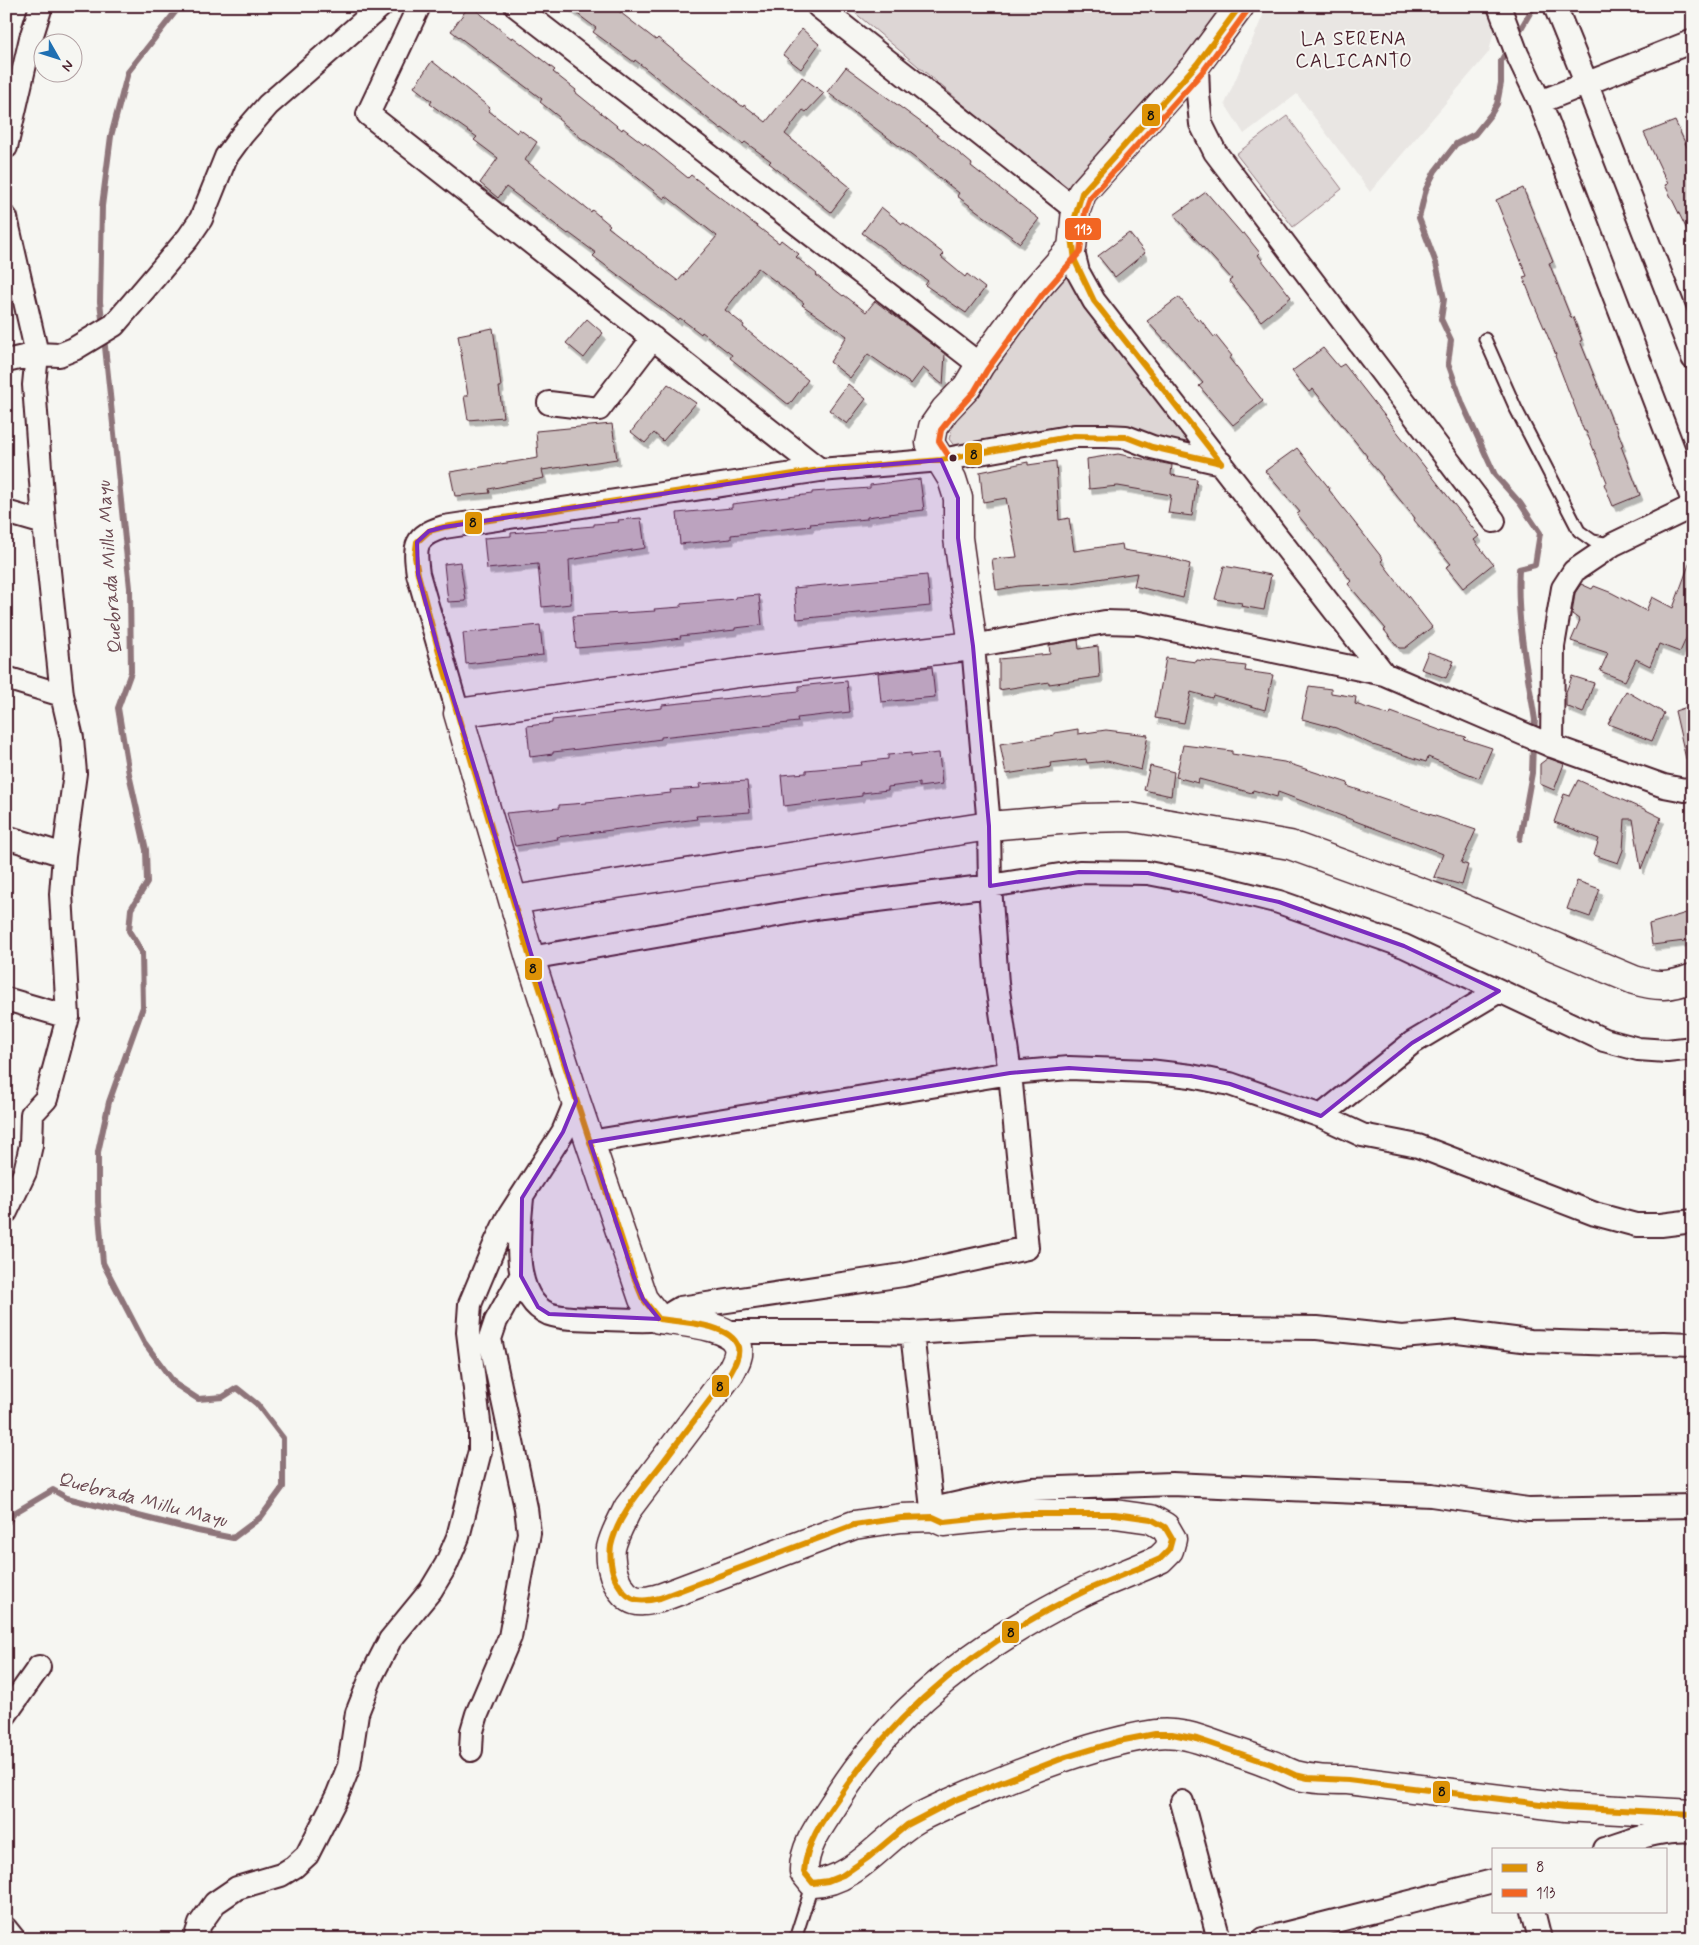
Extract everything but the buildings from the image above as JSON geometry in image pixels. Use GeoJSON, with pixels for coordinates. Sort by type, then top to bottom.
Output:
{"type":"FeatureCollection","features":[{"type":"Feature","properties":{"kind":"street"},"geometry":{"type":"LineString","coordinates":[[6,147],[31,38],[41,6]]}},
{"type":"Feature","properties":{"kind":"street"},"geometry":{"type":"LineString","coordinates":[[6,361],[37,354],[59,355],[74,349],[114,325],[188,238],[201,219],[226,156],[242,135],[268,105],[381,6]]}},
{"type":"Feature","properties":{"kind":"street"},"geometry":{"type":"LineString","coordinates":[[419,6],[368,114],[820,470]]}},
{"type":"Feature","properties":{"kind":"street"},"geometry":{"type":"LineString","coordinates":[[516,6],[980,365]]}},
{"type":"Feature","properties":{"kind":"street"},"geometry":{"type":"LineString","coordinates":[[818,6],[1076,210]]}},
{"type":"Feature","properties":{"kind":"street"},"geometry":{"type":"LineString","coordinates":[[1240,6],[1197,64],[1082,193],[1076,210],[1072,248],[1078,272],[1094,301],[1384,674]]}},
{"type":"Feature","properties":{"kind":"street"},"geometry":{"type":"LineString","coordinates":[[1499,6],[1517,54],[1540,102],[1693,501]]}},
{"type":"Feature","properties":{"kind":"street"},"geometry":{"type":"LineString","coordinates":[[1555,6],[1588,84],[1693,358]]}},
{"type":"Feature","properties":{"kind":"street"},"geometry":{"type":"LineString","coordinates":[[1540,102],[1693,41]]}},
{"type":"Feature","properties":{"kind":"street"},"geometry":{"type":"LineString","coordinates":[[1197,64],[1201,124],[1215,152],[1494,521]]}},
{"type":"Feature","properties":{"kind":"street"},"geometry":{"type":"LineString","coordinates":[[6,218],[37,354],[34,385],[44,523],[62,695],[72,738],[74,773],[64,855],[62,894],[68,1017],[46,1099],[32,1114],[31,1145],[25,1172],[6,1212]]}},
{"type":"Feature","properties":{"kind":"street"},"geometry":{"type":"LineString","coordinates":[[659,1320],[680,1308],[903,1275],[1026,1248],[1010,1073],[998,984],[990,886],[989,826],[973,646],[958,538],[958,498],[952,479],[930,443],[934,427],[945,410],[967,387],[980,365],[1035,290],[1072,248]]}},
{"type":"Feature","properties":{"kind":"street"},"geometry":{"type":"LineString","coordinates":[[549,403],[599,409],[653,338]]}},
{"type":"Feature","properties":{"kind":"street"},"geometry":{"type":"LineString","coordinates":[[659,1320],[643,1299],[637,1284],[530,958],[437,645],[418,574],[415,557],[417,542],[429,531],[444,527],[820,470],[941,460],[1074,436],[1126,438],[1152,447],[1221,463]]}},
{"type":"Feature","properties":{"kind":"street"},"geometry":{"type":"LineString","coordinates":[[1552,746],[1553,646],[1563,588],[1574,571],[1614,544],[1693,506]]}},
{"type":"Feature","properties":{"kind":"street"},"geometry":{"type":"LineString","coordinates":[[6,512],[44,523]]}},
{"type":"Feature","properties":{"kind":"street"},"geometry":{"type":"LineString","coordinates":[[458,712],[739,672],[973,646],[1105,622],[1121,621],[1384,674],[1552,746],[1664,786],[1685,790],[1693,788]]}},
{"type":"Feature","properties":{"kind":"street"},"geometry":{"type":"LineString","coordinates":[[6,678],[62,695]]}},
{"type":"Feature","properties":{"kind":"street"},"geometry":{"type":"LineString","coordinates":[[513,900],[989,826],[1084,818],[1130,818],[1290,845],[1450,903],[1634,980],[1654,986],[1679,984],[1693,978]]}},
{"type":"Feature","properties":{"kind":"street"},"geometry":{"type":"LineString","coordinates":[[6,837],[64,855]]}},
{"type":"Feature","properties":{"kind":"street"},"geometry":{"type":"LineString","coordinates":[[530,958],[822,907],[990,886],[1079,872],[1148,873],[1211,885],[1279,902],[1404,946],[1604,1040],[1638,1049],[1667,1051],[1693,1048]]}},
{"type":"Feature","properties":{"kind":"street"},"geometry":{"type":"LineString","coordinates":[[1321,1116],[1412,1043],[1499,991]]}},
{"type":"Feature","properties":{"kind":"street"},"geometry":{"type":"LineString","coordinates":[[6,999],[68,1017]]}},
{"type":"Feature","properties":{"kind":"street"},"geometry":{"type":"LineString","coordinates":[[590,1142],[1010,1073],[1069,1068],[1149,1071],[1191,1076],[1230,1084],[1321,1116],[1362,1135],[1418,1146],[1596,1214],[1636,1226],[1693,1221]]}},
{"type":"Feature","properties":{"kind":"street"},"geometry":{"type":"LineString","coordinates":[[195,1939],[200,1924],[215,1903],[237,1888],[281,1875],[294,1867],[307,1855],[338,1796],[349,1766],[357,1714],[372,1675],[390,1640],[431,1590],[446,1566],[458,1537],[480,1451],[480,1430],[468,1332],[470,1304],[507,1219],[563,1132],[576,1101]]}},
{"type":"Feature","properties":{"kind":"street"},"geometry":{"type":"LineString","coordinates":[[522,1198],[519,1231],[521,1276],[530,1296],[538,1307],[549,1314],[566,1318],[659,1320],[708,1326],[726,1332],[912,1333],[1039,1325],[1317,1328],[1402,1337],[1458,1332],[1530,1341],[1693,1344]]}},
{"type":"Feature","properties":{"kind":"street"},"geometry":{"type":"LineString","coordinates":[[471,1750],[472,1731],[477,1714],[510,1636],[529,1533],[526,1508],[490,1339],[496,1321],[521,1276]]}},
{"type":"Feature","properties":{"kind":"street"},"geometry":{"type":"LineString","coordinates":[[726,1332],[737,1342],[739,1349],[730,1373],[628,1508],[617,1529],[611,1549],[612,1571],[622,1590],[630,1599],[644,1602],[660,1598],[854,1526],[900,1518],[933,1516],[944,1522],[1024,1514],[1116,1514],[1151,1519],[1165,1527],[1172,1539],[1169,1550],[1160,1559],[1077,1594],[976,1656],[920,1699],[875,1746],[848,1780],[815,1834],[804,1860],[804,1872],[813,1883],[826,1883],[843,1876],[918,1818],[955,1799],[1044,1764],[1090,1749],[1156,1734],[1176,1733],[1195,1737],[1294,1774],[1317,1780],[1348,1780],[1565,1807],[1693,1814]]}},
{"type":"Feature","properties":{"kind":"street"},"geometry":{"type":"LineString","coordinates":[[912,1333],[933,1516]]}},
{"type":"Feature","properties":{"kind":"street"},"geometry":{"type":"LineString","coordinates":[[933,1516],[942,1507],[1032,1489],[1172,1484],[1431,1496],[1528,1509],[1693,1506]]}},
{"type":"Feature","properties":{"kind":"street"},"geometry":{"type":"LineString","coordinates":[[6,1714],[39,1667]]}},
{"type":"Feature","properties":{"kind":"street"},"geometry":{"type":"LineString","coordinates":[[1182,1802],[1219,1939]]}},
{"type":"Feature","properties":{"kind":"street"},"geometry":{"type":"LineString","coordinates":[[1607,1848],[1652,1834],[1678,1830],[1693,1831]]}},
{"type":"Feature","properties":{"kind":"street"},"geometry":{"type":"LineString","coordinates":[[1264,1939],[1492,1882]]}},
{"type":"Feature","properties":{"kind":"street"},"geometry":{"type":"LineString","coordinates":[[1533,1912],[1540,1939]]}},
{"type":"Feature","properties":{"kind":"street"},"geometry":{"type":"LineString","coordinates":[[6,1929],[14,1939]]}},
{"type":"Feature","properties":{"kind":"lane"},"geometry":{"type":"LineString","coordinates":[[1486,339],[1516,409],[1579,530],[1593,541],[1606,545],[1614,544]]}},
{"type":"Feature","properties":{"kind":"lane"},"geometry":{"type":"LineString","coordinates":[[795,1939],[813,1883]]}},
{"type":"Feature","properties":{"kind":"highlighted area"},"geometry":{"type":"Polygon","coordinates":[[[941,460],[958,498],[958,538],[973,646],[989,826],[990,886],[1079,872],[1148,873],[1279,902],[1404,946],[1499,991],[1412,1043],[1321,1116],[1230,1084],[1191,1076],[1069,1068],[1010,1073],[590,1142],[634,1277],[643,1299],[659,1319],[549,1314],[538,1307],[521,1276],[522,1198],[563,1132],[576,1101],[437,645],[418,574],[417,542],[429,531],[444,527],[820,470],[941,460]]]}},
{"type":"Feature","properties":{"kind":"shaded area"},"geometry":{"type":"Polygon","coordinates":[[[847,6],[1226,6],[1189,58],[1068,193],[847,6]]]}},
{"type":"Feature","properties":{"kind":"shaded area"},"geometry":{"type":"Polygon","coordinates":[[[1267,6],[1491,6],[1495,26],[1489,52],[1370,192],[1297,94],[1244,134],[1225,104],[1267,6]]]}},
{"type":"Feature","properties":{"kind":"shaded area"},"geometry":{"type":"Polygon","coordinates":[[[1287,116],[1342,189],[1293,227],[1236,154],[1287,116]]]}},
{"type":"Feature","properties":{"kind":"shaded area"},"geometry":{"type":"Polygon","coordinates":[[[1068,270],[1076,294],[1084,308],[1201,450],[1137,430],[1107,424],[955,447],[949,439],[960,410],[1068,270]]]}},
{"type":"Feature","properties":{"kind":"waterway","name":"Quebrada Millu Mayu"},"geometry":{"type":"LineString","coordinates":[[103,327],[100,302],[102,206],[111,136],[128,72],[180,6]]}},
{"type":"Feature","properties":{"kind":"waterway"},"geometry":{"type":"LineString","coordinates":[[1516,37],[1534,6]]}},
{"type":"Feature","properties":{"kind":"waterway"},"geometry":{"type":"LineString","coordinates":[[1509,47],[1501,61],[1501,83],[1497,104],[1475,134],[1456,144],[1435,171],[1426,189],[1419,218],[1436,263],[1444,299],[1441,319],[1451,340],[1448,363],[1463,405],[1495,475],[1520,503],[1540,533],[1535,565],[1519,569],[1518,588],[1521,626],[1535,720],[1534,733]]}},
{"type":"Feature","properties":{"kind":"waterway","name":"Quebrada Millu Mayu"},"geometry":{"type":"LineString","coordinates":[[6,1525],[14,1513],[53,1490],[67,1498],[233,1538],[261,1517],[283,1487],[283,1438],[257,1404],[237,1388],[223,1397],[198,1399],[175,1384],[144,1342],[103,1263],[98,1202],[98,1152],[109,1102],[143,1007],[142,952],[129,931],[131,909],[147,883],[146,850],[129,774],[118,708],[131,672],[130,588],[104,337]]}},
{"type":"Feature","properties":{"kind":"waterway"},"geometry":{"type":"LineString","coordinates":[[1520,839],[1532,773],[1533,743]]}},
{"type":"Feature","properties":{"kind":"transit line","name":"8"},"geometry":{"type":"LineString","coordinates":[[1221,463],[1094,301],[1075,261],[1072,237],[1073,224],[1082,193],[1197,64],[1240,6]]}},
{"type":"Feature","properties":{"kind":"transit line","name":"113"},"geometry":{"type":"LineString","coordinates":[[948,455],[939,441],[941,430],[974,392],[987,370],[1042,295],[1080,252],[1085,212],[1090,198],[1204,70],[1247,11]]}},
{"type":"Feature","properties":{"kind":"transit line","name":"8"},"geometry":{"type":"LineString","coordinates":[[1221,463],[1152,447],[1126,437],[1074,436],[941,460],[820,470],[444,527],[429,531],[417,542],[415,557],[418,574],[437,645],[530,958],[634,1277],[643,1299],[659,1319],[715,1328],[726,1333],[738,1347],[735,1364],[730,1373],[640,1491],[619,1523],[610,1551],[613,1573],[620,1587],[633,1599],[660,1598],[854,1525],[901,1518],[933,1517],[944,1522],[1024,1514],[1115,1514],[1151,1519],[1165,1527],[1172,1539],[1169,1550],[1160,1559],[1087,1590],[1016,1629],[982,1651],[919,1702],[865,1761],[828,1812],[812,1840],[805,1861],[804,1872],[813,1883],[828,1881],[843,1875],[869,1857],[907,1825],[955,1800],[1066,1757],[1119,1741],[1155,1734],[1172,1734],[1197,1739],[1308,1778],[1348,1780],[1565,1807],[1693,1814]]}},
{"type":"Feature","properties":{"kind":"district","name":"LA SERENA CALICANTO"},"geometry":{"type":"Point","coordinates":[1354,50]}}]}
